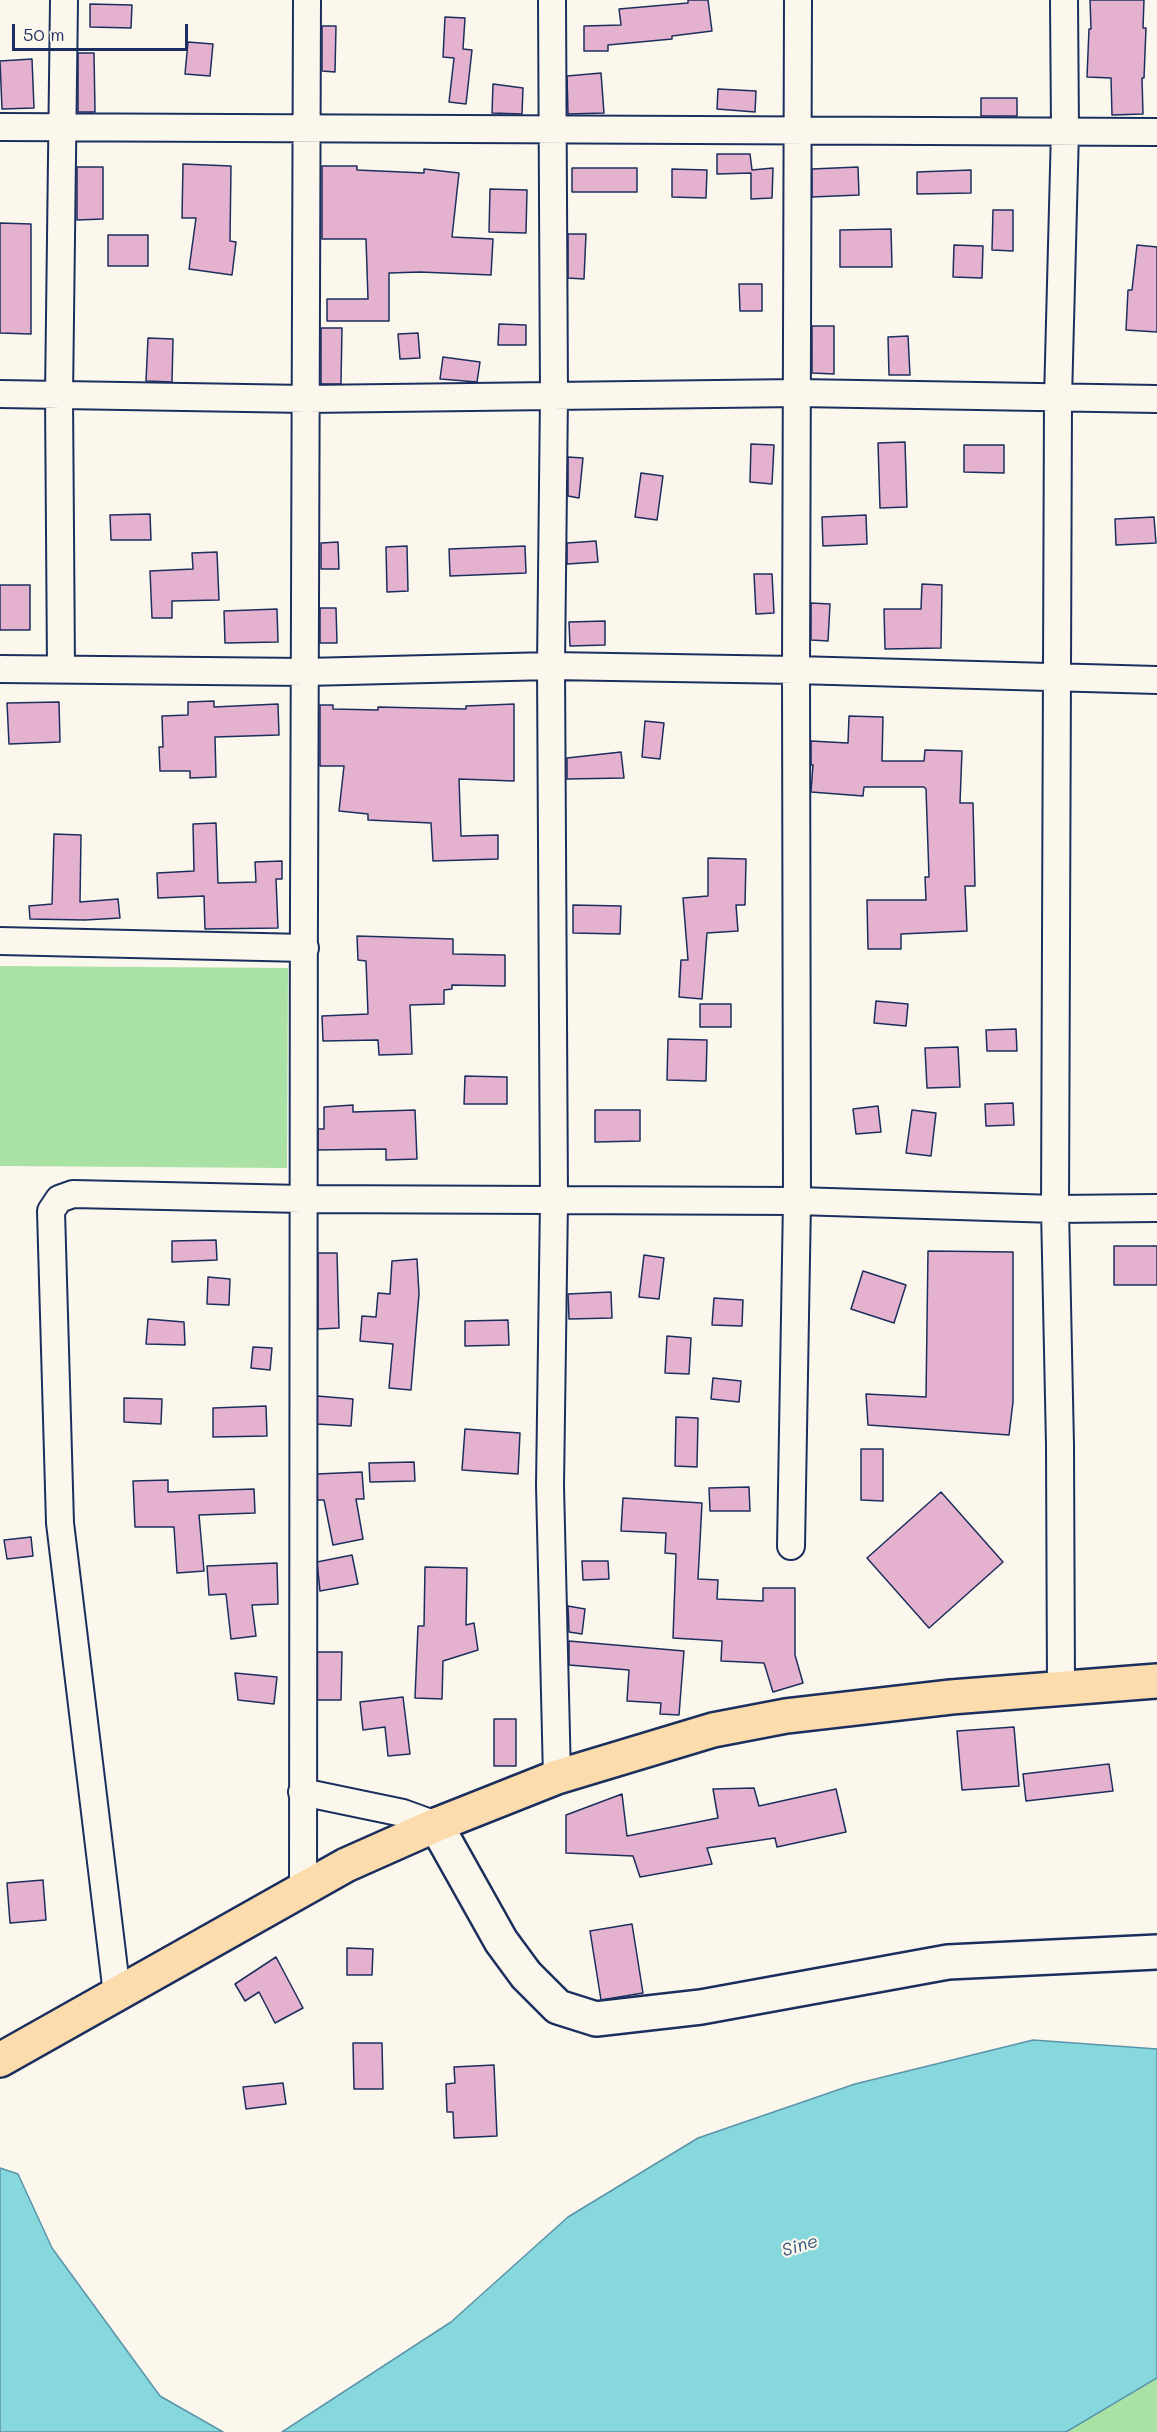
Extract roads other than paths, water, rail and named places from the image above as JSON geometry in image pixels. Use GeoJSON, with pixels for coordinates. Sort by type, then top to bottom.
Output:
{"type":"FeatureCollection","features":[{"type":"Feature","properties":{"kind":"main road"},"geometry":{"type":"LineString","coordinates":[[0,2060],[346,1865],[436,1825],[557,1777],[713,1730],[786,1716],[951,1697],[1157,1682]]}},
{"type":"Feature","properties":{"kind":"street"},"geometry":{"type":"LineString","coordinates":[[61,669],[59,396],[64,0]]}},
{"type":"Feature","properties":{"kind":"street"},"geometry":{"type":"LineString","coordinates":[[303,1888],[302,1199],[308,399],[307,0]]}},
{"type":"Feature","properties":{"kind":"street"},"geometry":{"type":"LineString","coordinates":[[552,0],[554,395],[551,666],[554,1200],[550,1486],[557,1777]]}},
{"type":"Feature","properties":{"kind":"street"},"geometry":{"type":"LineString","coordinates":[[791,1546],[797,1200],[798,0]]}},
{"type":"Feature","properties":{"kind":"street"},"geometry":{"type":"LineString","coordinates":[[1061,1688],[1060,1445],[1055,1209],[1059,679],[1058,399],[1065,130],[1064,0]]}},
{"type":"Feature","properties":{"kind":"street"},"geometry":{"type":"LineString","coordinates":[[0,127],[1157,132]]}},
{"type":"Feature","properties":{"kind":"street"},"geometry":{"type":"LineString","coordinates":[[0,394],[308,399],[798,393],[1157,399]]}},
{"type":"Feature","properties":{"kind":"street"},"geometry":{"type":"LineString","coordinates":[[0,669],[306,672],[551,666],[1157,680]]}},
{"type":"Feature","properties":{"kind":"street"},"geometry":{"type":"LineString","coordinates":[[0,941],[304,948]]}},
{"type":"Feature","properties":{"kind":"street"},"geometry":{"type":"LineString","coordinates":[[117,1994],[60,1523],[51,1211],[59,1199],[73,1194],[302,1199],[797,1200],[1055,1209],[1157,1208]]}},
{"type":"Feature","properties":{"kind":"street"},"geometry":{"type":"LineString","coordinates":[[302,1792],[403,1813],[436,1825],[501,1941],[525,1975],[558,2007],[596,2019],[701,2007],[948,1962],[1157,1952]]}},
{"type":"Feature","properties":{"kind":"water","name":"Sine"},"geometry":{"type":"Polygon","coordinates":[[[1033,2040],[1157,2049],[1157,2378],[1066,2432],[282,2432],[451,2322],[568,2217],[698,2138],[855,2084],[1033,2040]]]}},
{"type":"Feature","properties":{"kind":"water"},"geometry":{"type":"Polygon","coordinates":[[[0,2168],[18,2174],[52,2248],[160,2396],[223,2432],[0,2432],[0,2168]]]}}]}
